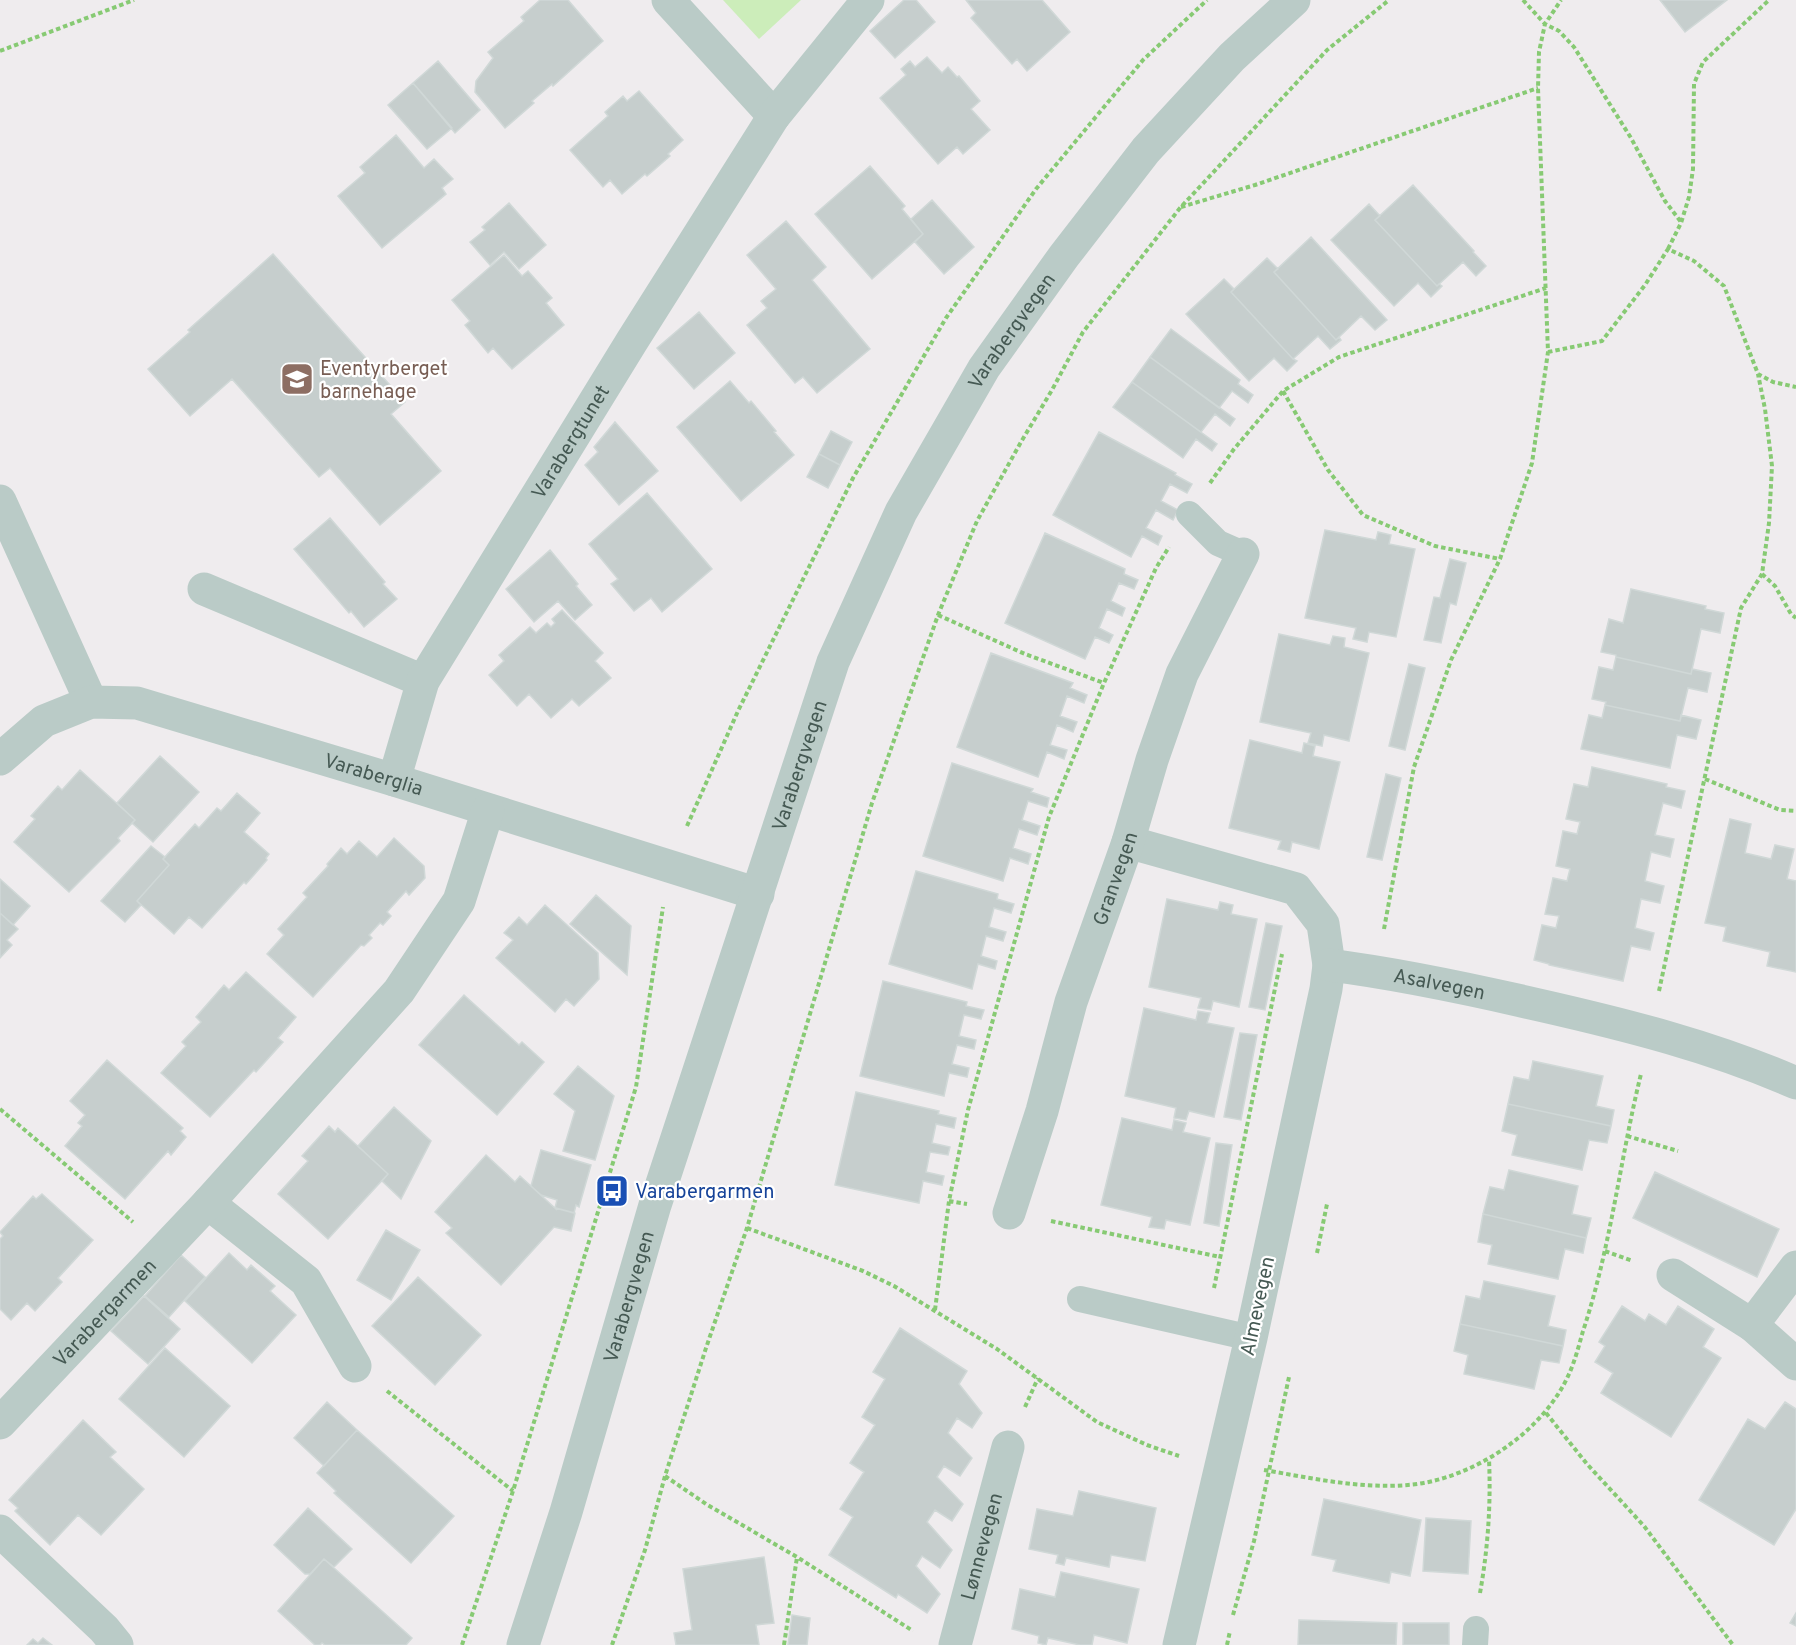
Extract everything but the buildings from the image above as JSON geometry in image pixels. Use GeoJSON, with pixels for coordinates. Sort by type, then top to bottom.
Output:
{"type":"FeatureCollection","features":[{"type":"Feature","properties":{"kind":"street"},"geometry":{"type":"LineString","coordinates":[[668,0],[774,116]]}},
{"type":"Feature","properties":{"kind":"street","name":"Varabergtunet"},"geometry":{"type":"LineString","coordinates":[[394,780],[423,681],[638,331],[774,116],[868,0]]}},
{"type":"Feature","properties":{"kind":"street","name":"Varabergvegen"},"geometry":{"type":"LineString","coordinates":[[523,1645],[566,1512],[655,1205],[833,662],[901,512],[984,368],[1064,256],[1146,150],[1232,57],[1294,0]]}},
{"type":"Feature","properties":{"kind":"street"},"geometry":{"type":"LineString","coordinates":[[0,501],[91,702]]}},
{"type":"Feature","properties":{"kind":"street","name":"Granvegen"},"geometry":{"type":"LineString","coordinates":[[1009,1213],[1042,1111],[1071,1002],[1128,842],[1152,760],[1182,674],[1243,555]]}},
{"type":"Feature","properties":{"kind":"street"},"geometry":{"type":"LineString","coordinates":[[204,589],[423,681]]}},
{"type":"Feature","properties":{"kind":"street","name":"Varaberglia"},"geometry":{"type":"LineString","coordinates":[[0,759],[44,721],[91,702],[137,703],[394,780],[758,894]]}},
{"type":"Feature","properties":{"kind":"street","name":"Varabergarmen"},"geometry":{"type":"LineString","coordinates":[[0,1423],[208,1203],[399,991],[459,901],[488,810]]}},
{"type":"Feature","properties":{"kind":"street"},"geometry":{"type":"LineString","coordinates":[[1128,842],[1296,889],[1323,924],[1329,965]]}},
{"type":"Feature","properties":{"kind":"street","name":"Asalvegen"},"geometry":{"type":"LineString","coordinates":[[1329,965],[1375,971],[1473,990],[1652,1032],[1705,1048],[1796,1083]]}},
{"type":"Feature","properties":{"kind":"street","name":"Almevegen"},"geometry":{"type":"LineString","coordinates":[[1179,1645],[1251,1338],[1326,989],[1329,965]]}},
{"type":"Feature","properties":{"kind":"street"},"geometry":{"type":"LineString","coordinates":[[208,1203],[306,1281],[355,1366]]}},
{"type":"Feature","properties":{"kind":"street"},"geometry":{"type":"LineString","coordinates":[[1752,1325],[1796,1267]]}},
{"type":"Feature","properties":{"kind":"street"},"geometry":{"type":"LineString","coordinates":[[1673,1275],[1752,1325],[1796,1364]]}},
{"type":"Feature","properties":{"kind":"street","name":"Lønnevegen"},"geometry":{"type":"LineString","coordinates":[[955,1645],[1008,1447]]}},
{"type":"Feature","properties":{"kind":"street"},"geometry":{"type":"LineString","coordinates":[[0,1531],[104,1629],[117,1645]]}},
{"type":"Feature","properties":{"kind":"lane"},"geometry":{"type":"LineString","coordinates":[[1189,514],[1218,543],[1243,555]]}},
{"type":"Feature","properties":{"kind":"lane"},"geometry":{"type":"LineString","coordinates":[[1080,1299],[1207,1326],[1251,1338]]}},
{"type":"Feature","properties":{"kind":"path"},"geometry":{"type":"LineString","coordinates":[[0,51],[134,0]]}},
{"type":"Feature","properties":{"kind":"path"},"geometry":{"type":"LineString","coordinates":[[612,1645],[645,1550],[665,1476],[747,1228],[872,803],[938,615],[977,521],[1083,332],[1180,208],[1327,50],[1389,0]]}},
{"type":"Feature","properties":{"kind":"path"},"geometry":{"type":"LineString","coordinates":[[1523,0],[1545,24],[1559,31],[1574,46],[1631,138],[1665,201],[1681,222]]}},
{"type":"Feature","properties":{"kind":"path"},"geometry":{"type":"LineString","coordinates":[[1382,939],[1414,767],[1451,660],[1500,560],[1532,463],[1548,352],[1538,88],[1539,52],[1545,24],[1561,0]]}},
{"type":"Feature","properties":{"kind":"path"},"geometry":{"type":"LineString","coordinates":[[1548,352],[1602,341],[1645,285],[1668,249],[1681,222],[1689,197],[1693,169],[1694,84],[1703,62],[1769,0]]}},
{"type":"Feature","properties":{"kind":"path"},"geometry":{"type":"LineString","coordinates":[[1180,208],[1255,185],[1538,88]]}},
{"type":"Feature","properties":{"kind":"path"},"geometry":{"type":"LineString","coordinates":[[747,1228],[863,1271],[935,1310],[1005,1354],[1097,1422],[1158,1449],[1180,1456],[1366,1486],[1430,1482],[1489,1459],[1546,1413],[1569,1374],[1590,1310],[1652,1032],[1658,994],[1741,608],[1762,574],[1770,523],[1772,466],[1758,374],[1724,286],[1694,261],[1668,249]]}},
{"type":"Feature","properties":{"kind":"path"},"geometry":{"type":"LineString","coordinates":[[1758,374],[1773,382],[1796,387]]}},
{"type":"Feature","properties":{"kind":"path"},"geometry":{"type":"LineString","coordinates":[[1283,391],[1328,470],[1363,515],[1435,546],[1500,560]]}},
{"type":"Feature","properties":{"kind":"path"},"geometry":{"type":"LineString","coordinates":[[1762,574],[1775,586],[1791,614],[1796,618]]}},
{"type":"Feature","properties":{"kind":"path"},"geometry":{"type":"LineString","coordinates":[[938,615],[1025,654],[1104,683]]}},
{"type":"Feature","properties":{"kind":"path"},"geometry":{"type":"LineString","coordinates":[[1706,778],[1780,810],[1796,811]]}},
{"type":"Feature","properties":{"kind":"path"},"geometry":{"type":"LineString","coordinates":[[1207,1326],[1296,889]]}},
{"type":"Feature","properties":{"kind":"path"},"geometry":{"type":"LineString","coordinates":[[0,1108],[163,1248]]}},
{"type":"Feature","properties":{"kind":"path"},"geometry":{"type":"LineString","coordinates":[[1627,1136],[1678,1151]]}},
{"type":"Feature","properties":{"kind":"path"},"geometry":{"type":"LineString","coordinates":[[949,1201],[1220,1257]]}},
{"type":"Feature","properties":{"kind":"path"},"geometry":{"type":"LineString","coordinates":[[935,1310],[946,1227]]}},
{"type":"Feature","properties":{"kind":"path"},"geometry":{"type":"LineString","coordinates":[[355,1366],[513,1491]]}},
{"type":"Feature","properties":{"kind":"path"},"geometry":{"type":"LineString","coordinates":[[1546,1413],[1587,1464],[1644,1526],[1733,1645]]}},
{"type":"Feature","properties":{"kind":"path"},"geometry":{"type":"LineString","coordinates":[[1476,1637],[1488,1530],[1489,1459]]}},
{"type":"Feature","properties":{"kind":"path"},"geometry":{"type":"LineString","coordinates":[[665,1476],[706,1504],[797,1557],[917,1633]]}},
{"type":"Feature","properties":{"kind":"path"},"geometry":{"type":"LineString","coordinates":[[784,1645],[797,1557]]}},
{"type":"Feature","properties":{"kind":"green space"},"geometry":{"type":"Polygon","coordinates":[[[723,0],[801,0],[759,39],[723,0]]]}},
{"type":"Feature","properties":{"kind":"place","name":"Eventyrberget barnehage"},"geometry":{"type":"Point","coordinates":[297,379]}},
{"type":"Feature","properties":{"kind":"place","name":"Varabergarmen"},"geometry":{"type":"Point","coordinates":[612,1191]}}]}
